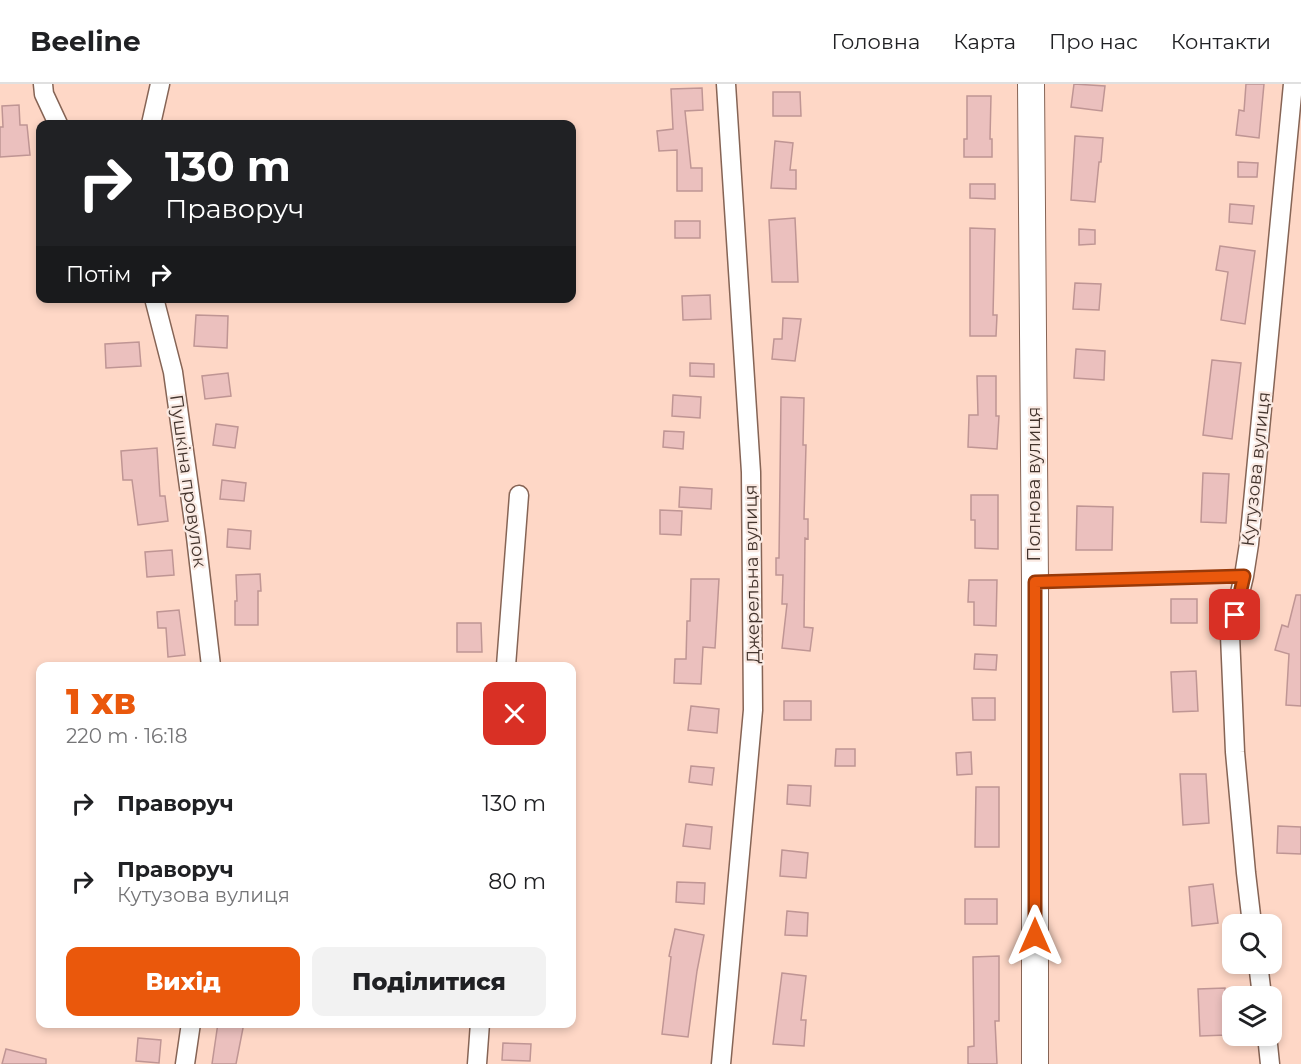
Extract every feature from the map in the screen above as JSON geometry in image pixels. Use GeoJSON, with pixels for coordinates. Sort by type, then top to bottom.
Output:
{"type":"FeatureCollection","features":[{"type":"Feature","properties":{"kind":"street"},"geometry":{"type":"LineString","coordinates":[[43,84],[56,120]]}},
{"type":"Feature","properties":{"kind":"street"},"geometry":{"type":"LineString","coordinates":[[152,120],[160,84]]}},
{"type":"Feature","properties":{"kind":"street","name":"Джерельна вулиця"},"geometry":{"type":"LineString","coordinates":[[721,1064],[753,710],[751,472],[726,84]]}},
{"type":"Feature","properties":{"kind":"street","name":"Полнова вулиця"},"geometry":{"type":"LineString","coordinates":[[1030,84],[1035,582],[1035,1064]]}},
{"type":"Feature","properties":{"kind":"street","name":"Кутузова вулиця"},"geometry":{"type":"LineString","coordinates":[[1251,914],[1235,752],[1230,635],[1249,544],[1293,84]]}},
{"type":"Feature","properties":{"kind":"street","name":"Пушкіна провулок"},"geometry":{"type":"LineString","coordinates":[[155,303],[161,335],[172,372],[196,537],[211,662]]}},
{"type":"Feature","properties":{"kind":"street"},"geometry":{"type":"LineString","coordinates":[[506,662],[519,495]]}},
{"type":"Feature","properties":{"kind":"street"},"geometry":{"type":"LineString","coordinates":[[185,1064],[190,1028]]}},
{"type":"Feature","properties":{"kind":"street"},"geometry":{"type":"LineString","coordinates":[[477,1064],[480,1028]]}},
{"type":"Feature","properties":{"kind":"street"},"geometry":{"type":"LineString","coordinates":[[1268,1046],[1270,1064]]}},
{"type":"Feature","properties":{"kind":"lane"},"geometry":{"type":"LineString","coordinates":[[1035,582],[1244,576]]}},
{"type":"Feature","properties":{"kind":"building"},"geometry":{"type":"Polygon","coordinates":[[[1074,84],[1105,86],[1102,111],[1071,107],[1074,84]]]}},
{"type":"Feature","properties":{"kind":"building"},"geometry":{"type":"Polygon","coordinates":[[[1246,84],[1264,84],[1259,138],[1236,135],[1239,110],[1244,111],[1246,84]]]}},
{"type":"Feature","properties":{"kind":"building"},"geometry":{"type":"Polygon","coordinates":[[[702,88],[703,110],[685,111],[691,168],[702,168],[702,191],[677,191],[677,150],[659,151],[657,131],[673,129],[671,89],[702,88]]]}},
{"type":"Feature","properties":{"kind":"building"},"geometry":{"type":"Polygon","coordinates":[[[773,92],[800,92],[801,116],[773,116],[773,92]]]}},
{"type":"Feature","properties":{"kind":"building"},"geometry":{"type":"Polygon","coordinates":[[[967,96],[991,96],[992,157],[964,157],[964,139],[967,139],[967,96]]]}},
{"type":"Feature","properties":{"kind":"building"},"geometry":{"type":"Polygon","coordinates":[[[19,105],[20,125],[27,125],[30,155],[0,157],[0,127],[3,127],[2,106],[19,105]]]}},
{"type":"Feature","properties":{"kind":"building"},"geometry":{"type":"Polygon","coordinates":[[[1075,136],[1103,138],[1095,202],[1071,200],[1075,136]]]}},
{"type":"Feature","properties":{"kind":"building"},"geometry":{"type":"Polygon","coordinates":[[[775,141],[793,143],[790,170],[796,170],[796,189],[771,188],[775,141]]]}},
{"type":"Feature","properties":{"kind":"building"},"geometry":{"type":"Polygon","coordinates":[[[1238,162],[1258,163],[1257,177],[1238,177],[1238,162]]]}},
{"type":"Feature","properties":{"kind":"building"},"geometry":{"type":"Polygon","coordinates":[[[970,184],[995,184],[995,199],[970,198],[970,184]]]}},
{"type":"Feature","properties":{"kind":"building"},"geometry":{"type":"Polygon","coordinates":[[[1230,204],[1254,206],[1252,224],[1229,222],[1230,204]]]}},
{"type":"Feature","properties":{"kind":"building"},"geometry":{"type":"Polygon","coordinates":[[[795,218],[798,282],[772,282],[769,220],[795,218]]]}},
{"type":"Feature","properties":{"kind":"building"},"geometry":{"type":"Polygon","coordinates":[[[675,221],[700,221],[700,238],[675,238],[675,221]]]}},
{"type":"Feature","properties":{"kind":"building"},"geometry":{"type":"Polygon","coordinates":[[[970,228],[995,229],[993,315],[997,315],[996,336],[970,336],[970,228]]]}},
{"type":"Feature","properties":{"kind":"building"},"geometry":{"type":"Polygon","coordinates":[[[1079,229],[1095,230],[1095,244],[1079,245],[1079,229]]]}},
{"type":"Feature","properties":{"kind":"building"},"geometry":{"type":"Polygon","coordinates":[[[1220,246],[1255,251],[1245,324],[1221,320],[1228,272],[1216,270],[1220,246]]]}},
{"type":"Feature","properties":{"kind":"building"},"geometry":{"type":"Polygon","coordinates":[[[1075,283],[1101,284],[1099,310],[1073,309],[1075,283]]]}},
{"type":"Feature","properties":{"kind":"building"},"geometry":{"type":"Polygon","coordinates":[[[710,295],[711,319],[683,320],[682,296],[710,295]]]}},
{"type":"Feature","properties":{"kind":"building"},"geometry":{"type":"Polygon","coordinates":[[[196,315],[228,316],[227,348],[194,346],[196,315]]]}},
{"type":"Feature","properties":{"kind":"building"},"geometry":{"type":"Polygon","coordinates":[[[783,318],[801,319],[795,361],[772,359],[774,339],[782,339],[783,318]]]}},
{"type":"Feature","properties":{"kind":"building"},"geometry":{"type":"Polygon","coordinates":[[[139,342],[141,366],[106,368],[105,344],[139,342]]]}},
{"type":"Feature","properties":{"kind":"building"},"geometry":{"type":"Polygon","coordinates":[[[1076,349],[1105,351],[1104,380],[1074,378],[1076,349]]]}},
{"type":"Feature","properties":{"kind":"building"},"geometry":{"type":"Polygon","coordinates":[[[1212,360],[1241,363],[1232,439],[1203,435],[1212,360]]]}},
{"type":"Feature","properties":{"kind":"building"},"geometry":{"type":"Polygon","coordinates":[[[690,363],[714,364],[714,377],[690,376],[690,363]]]}},
{"type":"Feature","properties":{"kind":"building"},"geometry":{"type":"Polygon","coordinates":[[[228,373],[231,396],[205,399],[202,376],[228,373]]]}},
{"type":"Feature","properties":{"kind":"building"},"geometry":{"type":"Polygon","coordinates":[[[977,376],[996,376],[996,416],[999,416],[997,449],[968,447],[969,415],[978,415],[977,376]]]}},
{"type":"Feature","properties":{"kind":"building"},"geometry":{"type":"Polygon","coordinates":[[[673,395],[701,397],[700,418],[672,416],[673,395]]]}},
{"type":"Feature","properties":{"kind":"building"},"geometry":{"type":"Polygon","coordinates":[[[781,397],[804,398],[803,445],[806,445],[804,519],[808,519],[808,539],[805,538],[804,627],[813,628],[810,651],[782,648],[787,604],[782,604],[783,575],[776,575],[776,558],[779,558],[781,397]]]}},
{"type":"Feature","properties":{"kind":"building"},"geometry":{"type":"Polygon","coordinates":[[[216,424],[238,427],[235,448],[213,445],[216,424]]]}},
{"type":"Feature","properties":{"kind":"building"},"geometry":{"type":"Polygon","coordinates":[[[664,431],[684,432],[683,449],[663,447],[664,431]]]}},
{"type":"Feature","properties":{"kind":"building"},"geometry":{"type":"Polygon","coordinates":[[[157,448],[160,496],[165,496],[168,521],[138,525],[132,480],[123,480],[121,451],[157,448]]]}},
{"type":"Feature","properties":{"kind":"building"},"geometry":{"type":"Polygon","coordinates":[[[1203,473],[1229,474],[1226,523],[1201,522],[1203,473]]]}},
{"type":"Feature","properties":{"kind":"building"},"geometry":{"type":"Polygon","coordinates":[[[222,480],[246,483],[244,501],[220,499],[222,480]]]}},
{"type":"Feature","properties":{"kind":"building"},"geometry":{"type":"Polygon","coordinates":[[[680,487],[712,489],[711,509],[679,507],[680,487]]]}},
{"type":"Feature","properties":{"kind":"building"},"geometry":{"type":"Polygon","coordinates":[[[971,495],[998,495],[998,549],[975,548],[975,520],[971,520],[971,495]]]}},
{"type":"Feature","properties":{"kind":"building"},"geometry":{"type":"Polygon","coordinates":[[[1077,506],[1113,507],[1112,550],[1076,550],[1077,506]]]}},
{"type":"Feature","properties":{"kind":"building"},"geometry":{"type":"Polygon","coordinates":[[[660,510],[682,511],[681,535],[660,534],[660,510]]]}},
{"type":"Feature","properties":{"kind":"building"},"geometry":{"type":"Polygon","coordinates":[[[228,529],[251,531],[250,549],[227,547],[228,529]]]}},
{"type":"Feature","properties":{"kind":"building"},"geometry":{"type":"Polygon","coordinates":[[[172,550],[174,575],[147,577],[145,552],[172,550]]]}},
{"type":"Feature","properties":{"kind":"building"},"geometry":{"type":"Polygon","coordinates":[[[260,574],[258,625],[235,625],[236,575],[260,574]]]}},
{"type":"Feature","properties":{"kind":"building"},"geometry":{"type":"Polygon","coordinates":[[[691,579],[719,579],[715,648],[703,647],[701,684],[674,683],[675,659],[686,659],[691,579]]]}},
{"type":"Feature","properties":{"kind":"building"},"geometry":{"type":"Polygon","coordinates":[[[969,580],[997,580],[996,626],[974,625],[974,602],[968,602],[969,580]]]}},
{"type":"Feature","properties":{"kind":"building"},"geometry":{"type":"Polygon","coordinates":[[[1296,595],[1301,595],[1301,706],[1286,705],[1289,654],[1275,650],[1282,625],[1288,627],[1296,595]]]}},
{"type":"Feature","properties":{"kind":"building"},"geometry":{"type":"Polygon","coordinates":[[[1171,599],[1197,599],[1197,623],[1171,623],[1171,599]]]}},
{"type":"Feature","properties":{"kind":"building"},"geometry":{"type":"Polygon","coordinates":[[[179,610],[185,655],[168,657],[166,628],[158,628],[157,612],[179,610]]]}},
{"type":"Feature","properties":{"kind":"building"},"geometry":{"type":"Polygon","coordinates":[[[457,623],[481,623],[482,652],[457,652],[457,623]]]}},
{"type":"Feature","properties":{"kind":"building"},"geometry":{"type":"Polygon","coordinates":[[[975,654],[997,655],[996,670],[974,669],[975,654]]]}},
{"type":"Feature","properties":{"kind":"building"},"geometry":{"type":"Polygon","coordinates":[[[1196,671],[1198,711],[1173,712],[1171,672],[1196,671]]]}},
{"type":"Feature","properties":{"kind":"building"},"geometry":{"type":"Polygon","coordinates":[[[972,698],[995,698],[995,720],[973,720],[972,698]]]}},
{"type":"Feature","properties":{"kind":"building"},"geometry":{"type":"Polygon","coordinates":[[[784,701],[811,701],[811,720],[784,720],[784,701]]]}},
{"type":"Feature","properties":{"kind":"building"},"geometry":{"type":"Polygon","coordinates":[[[691,706],[719,709],[717,733],[688,730],[691,706]]]}},
{"type":"Feature","properties":{"kind":"building"},"geometry":{"type":"Polygon","coordinates":[[[836,749],[855,749],[855,766],[835,766],[836,749]]]}},
{"type":"Feature","properties":{"kind":"building"},"geometry":{"type":"Polygon","coordinates":[[[971,752],[972,774],[957,775],[956,753],[971,752]]]}},
{"type":"Feature","properties":{"kind":"building"},"geometry":{"type":"Polygon","coordinates":[[[691,766],[714,768],[712,785],[689,782],[691,766]]]}},
{"type":"Feature","properties":{"kind":"building"},"geometry":{"type":"Polygon","coordinates":[[[1180,774],[1206,774],[1209,823],[1183,825],[1180,774]]]}},
{"type":"Feature","properties":{"kind":"building"},"geometry":{"type":"Polygon","coordinates":[[[788,785],[811,786],[810,806],[787,804],[788,785]]]}},
{"type":"Feature","properties":{"kind":"building"},"geometry":{"type":"Polygon","coordinates":[[[976,787],[999,787],[999,847],[975,847],[976,787]]]}},
{"type":"Feature","properties":{"kind":"building"},"geometry":{"type":"Polygon","coordinates":[[[686,824],[712,827],[710,849],[683,846],[686,824]]]}},
{"type":"Feature","properties":{"kind":"building"},"geometry":{"type":"Polygon","coordinates":[[[1278,826],[1301,827],[1301,854],[1277,853],[1278,826]]]}},
{"type":"Feature","properties":{"kind":"building"},"geometry":{"type":"Polygon","coordinates":[[[782,850],[808,853],[806,878],[780,876],[782,850]]]}},
{"type":"Feature","properties":{"kind":"building"},"geometry":{"type":"Polygon","coordinates":[[[677,882],[705,883],[704,904],[676,902],[677,882]]]}},
{"type":"Feature","properties":{"kind":"building"},"geometry":{"type":"Polygon","coordinates":[[[1213,884],[1218,923],[1192,926],[1189,887],[1213,884]]]}},
{"type":"Feature","properties":{"kind":"building"},"geometry":{"type":"Polygon","coordinates":[[[965,899],[997,899],[997,924],[965,924],[965,899]]]}},
{"type":"Feature","properties":{"kind":"building"},"geometry":{"type":"Polygon","coordinates":[[[787,911],[808,913],[807,936],[785,935],[787,911]]]}},
{"type":"Feature","properties":{"kind":"building"},"geometry":{"type":"Polygon","coordinates":[[[675,929],[704,935],[688,1037],[662,1034],[671,957],[669,956],[675,929]]]}},
{"type":"Feature","properties":{"kind":"building"},"geometry":{"type":"Polygon","coordinates":[[[999,956],[999,1021],[995,1021],[997,1064],[968,1064],[968,1047],[974,1046],[973,957],[999,956]]]}},
{"type":"Feature","properties":{"kind":"building"},"geometry":{"type":"Polygon","coordinates":[[[782,973],[806,976],[801,1020],[806,1020],[804,1046],[773,1044],[782,973]]]}},
{"type":"Feature","properties":{"kind":"building"},"geometry":{"type":"Polygon","coordinates":[[[1222,988],[1222,1035],[1200,1036],[1198,989],[1222,988]]]}},
{"type":"Feature","properties":{"kind":"building"},"geometry":{"type":"Polygon","coordinates":[[[217,1028],[243,1028],[236,1064],[212,1064],[217,1028]]]}},
{"type":"Feature","properties":{"kind":"building"},"geometry":{"type":"Polygon","coordinates":[[[138,1038],[161,1040],[159,1063],[136,1061],[138,1038]]]}},
{"type":"Feature","properties":{"kind":"building"},"geometry":{"type":"Polygon","coordinates":[[[503,1043],[531,1044],[530,1061],[502,1060],[503,1043]]]}},
{"type":"Feature","properties":{"kind":"building"},"geometry":{"type":"Polygon","coordinates":[[[6,1049],[46,1059],[46,1064],[2,1064],[6,1049]]]}},
{"type":"Feature","properties":{"kind":"route"},"geometry":{"type":"LineString","coordinates":[[1035,936],[1035,582],[1244,576],[1235,615]]}}]}
